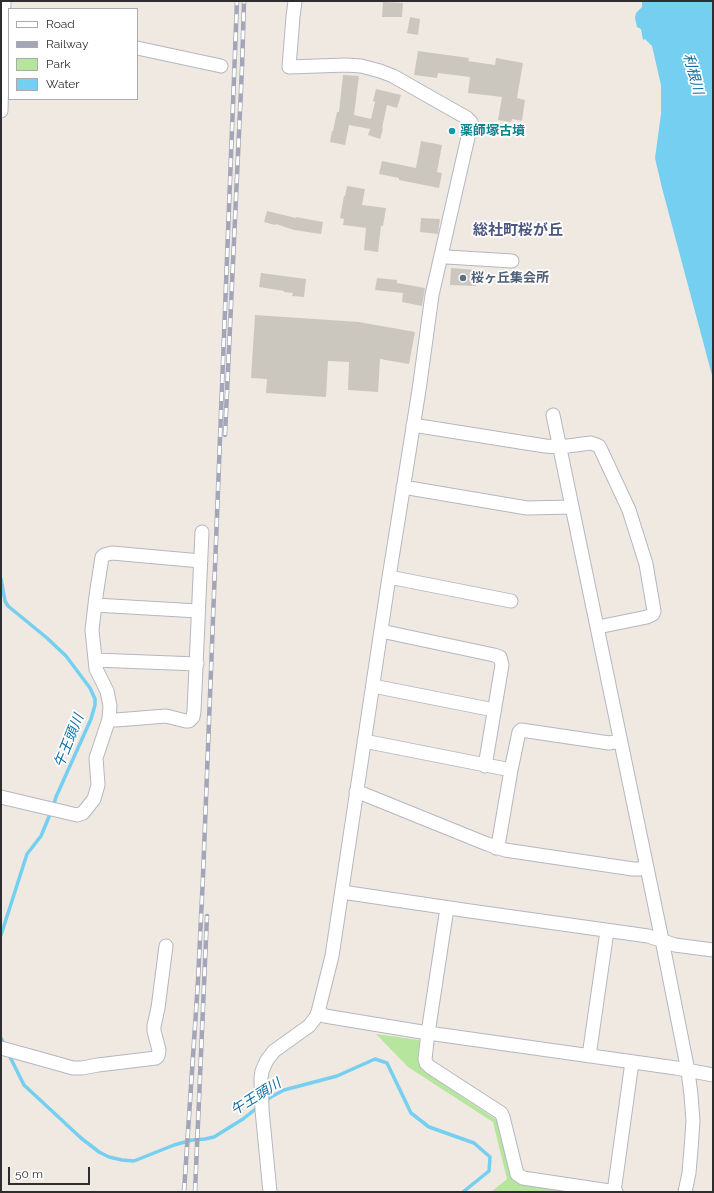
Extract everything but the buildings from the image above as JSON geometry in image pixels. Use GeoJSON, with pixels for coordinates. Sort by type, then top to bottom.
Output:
{"type":"FeatureCollection","features":[{"type":"Feature","properties":{"kind":"street"},"geometry":{"type":"LineString","coordinates":[[1,111],[7,23],[4,1]]}},
{"type":"Feature","properties":{"kind":"street"},"geometry":{"type":"LineString","coordinates":[[270,1192],[262,1110],[262,1072],[270,1056],[280,1046],[309,1026],[316,1017],[332,956],[432,295],[471,129],[471,122],[467,118],[393,76],[373,68],[346,65],[289,67],[295,1]]}},
{"type":"Feature","properties":{"kind":"street"},"geometry":{"type":"LineString","coordinates":[[138,48],[221,66]]}},
{"type":"Feature","properties":{"kind":"street"},"geometry":{"type":"LineString","coordinates":[[441,256],[512,261]]}},
{"type":"Feature","properties":{"kind":"street"},"geometry":{"type":"LineString","coordinates":[[553,414],[688,1071],[691,1095],[692,1149],[689,1173],[684,1192]]}},
{"type":"Feature","properties":{"kind":"street"},"geometry":{"type":"LineString","coordinates":[[413,425],[545,446],[560,447],[591,443],[598,446],[629,510],[646,564],[654,607],[653,614],[647,617],[598,628]]}},
{"type":"Feature","properties":{"kind":"street"},"geometry":{"type":"LineString","coordinates":[[403,487],[527,508],[572,507]]}},
{"type":"Feature","properties":{"kind":"street"},"geometry":{"type":"LineString","coordinates":[[109,719],[116,720],[166,716],[189,721],[194,714],[202,532]]}},
{"type":"Feature","properties":{"kind":"street"},"geometry":{"type":"LineString","coordinates":[[1,797],[73,815],[80,815],[83,813],[94,799],[98,785],[96,758],[109,719],[110,706],[107,691],[96,669],[92,630],[102,557],[106,554],[112,553],[201,561]]}},
{"type":"Feature","properties":{"kind":"street"},"geometry":{"type":"LineString","coordinates":[[389,577],[511,601]]}},
{"type":"Feature","properties":{"kind":"street"},"geometry":{"type":"LineString","coordinates":[[95,605],[198,611]]}},
{"type":"Feature","properties":{"kind":"street"},"geometry":{"type":"LineString","coordinates":[[381,631],[494,654],[500,657],[502,664],[485,766]]}},
{"type":"Feature","properties":{"kind":"street"},"geometry":{"type":"LineString","coordinates":[[95,660],[196,664]]}},
{"type":"Feature","properties":{"kind":"street"},"geometry":{"type":"LineString","coordinates":[[373,686],[494,710]]}},
{"type":"Feature","properties":{"kind":"street"},"geometry":{"type":"LineString","coordinates":[[496,848],[499,840],[519,732],[521,730],[608,743],[620,741]]}},
{"type":"Feature","properties":{"kind":"street"},"geometry":{"type":"LineString","coordinates":[[364,741],[511,770]]}},
{"type":"Feature","properties":{"kind":"street"},"geometry":{"type":"LineString","coordinates":[[356,792],[496,848],[633,869],[646,867]]}},
{"type":"Feature","properties":{"kind":"street"},"geometry":{"type":"LineString","coordinates":[[342,892],[648,936],[675,944],[713,950]]}},
{"type":"Feature","properties":{"kind":"street"},"geometry":{"type":"LineString","coordinates":[[447,908],[425,1059],[428,1066],[496,1110],[503,1117],[517,1174],[523,1178],[614,1192],[632,1062]]}},
{"type":"Feature","properties":{"kind":"street"},"geometry":{"type":"LineString","coordinates":[[589,1056],[607,931]]}},
{"type":"Feature","properties":{"kind":"street"},"geometry":{"type":"LineString","coordinates":[[1,1048],[73,1068],[156,1058],[159,1050],[154,1026],[158,1008],[166,946]]}},
{"type":"Feature","properties":{"kind":"street"},"geometry":{"type":"LineString","coordinates":[[318,1012],[325,1016],[428,1033],[713,1075]]}},
{"type":"Feature","properties":{"kind":"green space"},"geometry":{"type":"Polygon","coordinates":[[[376,1034],[419,1040],[423,1045],[420,1065],[422,1070],[497,1120],[513,1180],[517,1183],[571,1192],[491,1192],[507,1179],[493,1122],[408,1067],[376,1034]]]}},
{"type":"Feature","properties":{"kind":"water","name":"利根川"},"geometry":{"type":"Polygon","coordinates":[[[642,1],[713,1],[713,379],[655,158],[661,114],[661,85],[652,46],[645,39],[643,40],[641,29],[637,27],[635,18],[636,13],[642,7],[642,1]]]}},
{"type":"Feature","properties":{"kind":"waterway","name":"午王頭川"},"geometry":{"type":"LineString","coordinates":[[1,579],[5,601],[8,606],[47,638],[66,656],[90,688],[95,699],[91,719],[56,797],[53,807]]}},
{"type":"Feature","properties":{"kind":"waterway","name":"午王頭川"},"geometry":{"type":"LineString","coordinates":[[1,935],[27,854],[41,836],[51,812]]}},
{"type":"Feature","properties":{"kind":"waterway","name":"午王頭川"},"geometry":{"type":"LineString","coordinates":[[1,1038],[5,1046]]}},
{"type":"Feature","properties":{"kind":"waterway","name":"午王頭川"},"geometry":{"type":"LineString","coordinates":[[8,1053],[24,1085],[81,1138],[99,1152],[109,1157],[122,1160],[134,1161],[174,1145],[192,1140],[214,1137],[243,1119],[258,1107]]}},
{"type":"Feature","properties":{"kind":"waterway","name":"午王頭川"},"geometry":{"type":"LineString","coordinates":[[266,1101],[284,1090],[337,1076],[375,1059],[387,1063],[411,1113],[429,1127],[474,1143],[490,1157],[489,1171],[463,1192]]}},
{"type":"Feature","properties":{"kind":"railway"},"geometry":{"type":"LineString","coordinates":[[184,1192],[198,981],[203,876],[237,1]]}},
{"type":"Feature","properties":{"kind":"railway"},"geometry":{"type":"LineString","coordinates":[[225,435],[244,1]]}},
{"type":"Feature","properties":{"kind":"railway"},"geometry":{"type":"LineString","coordinates":[[195,1192],[207,916]]}},
{"type":"Feature","properties":{"kind":"place","name":"薬師塚古墳"},"geometry":{"type":"Point","coordinates":[452,131]}},
{"type":"Feature","properties":{"kind":"place","name":"桜ヶ丘集会所"},"geometry":{"type":"Point","coordinates":[463,278]}},
{"type":"Feature","properties":{"kind":"district","name":"総社町桜が丘"},"geometry":{"type":"Point","coordinates":[518,230]}}]}
